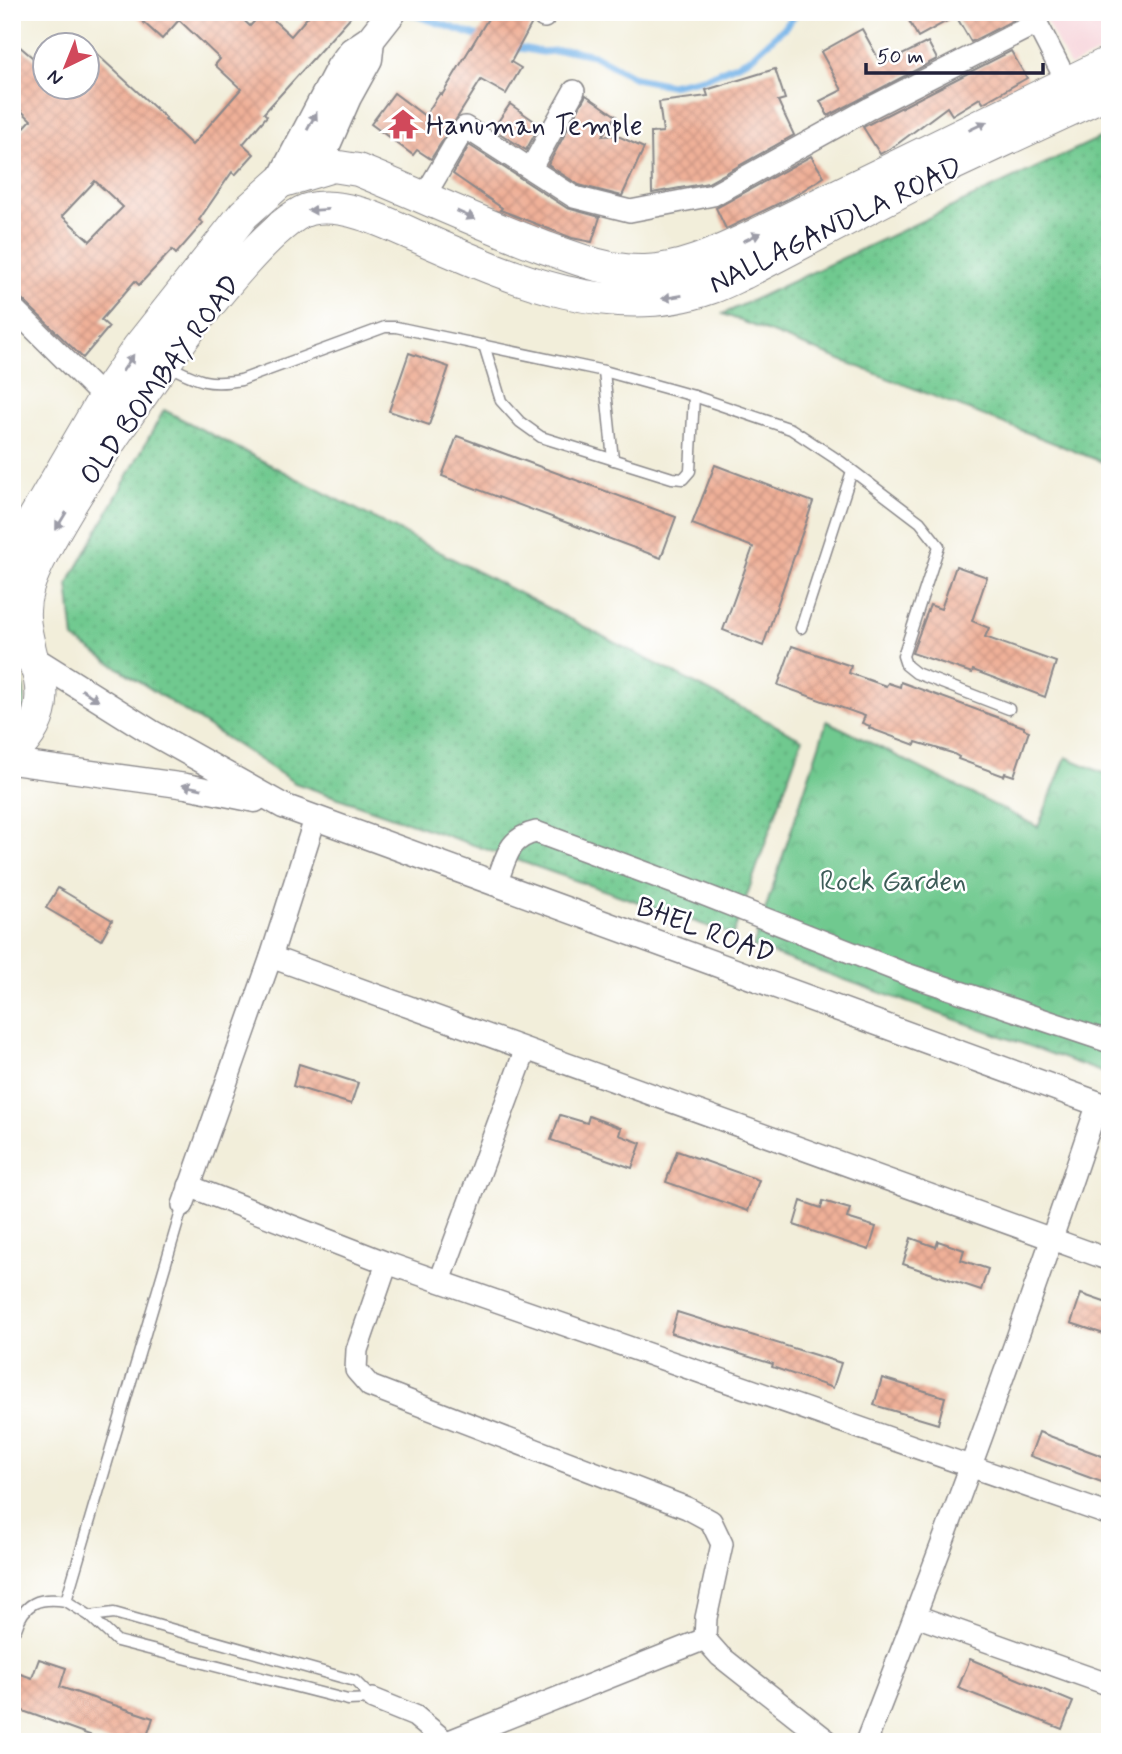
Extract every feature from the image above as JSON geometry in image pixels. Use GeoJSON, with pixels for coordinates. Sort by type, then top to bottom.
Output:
{"type":"FeatureCollection","features":[{"type":"Feature","properties":{"kind":"main road"},"geometry":{"type":"LineString","coordinates":[[315,170],[382,25]]}},
{"type":"Feature","properties":{"kind":"main road"},"geometry":{"type":"LineString","coordinates":[[280,182],[340,68],[352,52],[382,25]]}},
{"type":"Feature","properties":{"kind":"main road","name":"NALLAGANDLA ROAD"},"geometry":{"type":"LineString","coordinates":[[275,230],[308,209],[367,214],[542,287],[594,298],[633,301],[675,297],[788,220],[1110,62]]}},
{"type":"Feature","properties":{"kind":"main road","name":"NALLAGANDLA ROAD"},"geometry":{"type":"LineString","coordinates":[[280,182],[333,166],[358,170],[510,234],[592,263],[644,271],[670,268],[706,274],[1110,91]]}},
{"type":"Feature","properties":{"kind":"main road","name":"OLD BOMBAY ROAD"},"geometry":{"type":"LineString","coordinates":[[12,556],[104,398],[138,348],[244,214],[280,182]]}},
{"type":"Feature","properties":{"kind":"main road","name":"OLD BOMBAY ROAD"},"geometry":{"type":"LineString","coordinates":[[12,753],[35,725],[40,708],[41,683],[25,649],[22,618],[27,588],[39,557],[95,464],[165,363],[248,257],[275,230]]}},
{"type":"Feature","properties":{"kind":"street"},"geometry":{"type":"LineString","coordinates":[[424,197],[465,127],[574,197],[630,211],[713,195],[1034,18],[1067,82]]}},
{"type":"Feature","properties":{"kind":"street"},"geometry":{"type":"LineString","coordinates":[[531,169],[575,91]]}},
{"type":"Feature","properties":{"kind":"street"},"geometry":{"type":"LineString","coordinates":[[12,307],[104,398]]}},
{"type":"Feature","properties":{"kind":"street"},"geometry":{"type":"LineString","coordinates":[[25,649],[183,752],[283,806]]}},
{"type":"Feature","properties":{"kind":"street"},"geometry":{"type":"LineString","coordinates":[[12,762],[186,786],[283,806]]}},
{"type":"Feature","properties":{"kind":"street","name":"BHEL ROAD"},"geometry":{"type":"LineString","coordinates":[[283,806],[1104,1105]]}},
{"type":"Feature","properties":{"kind":"street"},"geometry":{"type":"LineString","coordinates":[[315,819],[271,957],[186,1196],[440,1281],[1110,1516]]}},
{"type":"Feature","properties":{"kind":"street"},"geometry":{"type":"LineString","coordinates":[[496,884],[512,845],[521,835],[536,832],[905,974],[1110,1042]]}},
{"type":"Feature","properties":{"kind":"street"},"geometry":{"type":"LineString","coordinates":[[271,957],[525,1051],[1110,1260]]}},
{"type":"Feature","properties":{"kind":"street"},"geometry":{"type":"LineString","coordinates":[[440,1281],[525,1051]]}},
{"type":"Feature","properties":{"kind":"street"},"geometry":{"type":"LineString","coordinates":[[866,1742],[916,1616],[1052,1240],[1104,1105]]}},
{"type":"Feature","properties":{"kind":"street"},"geometry":{"type":"LineString","coordinates":[[387,1263],[357,1350],[356,1370],[370,1386],[687,1508],[712,1521],[722,1544],[706,1618],[705,1639],[720,1656],[829,1742]]}},
{"type":"Feature","properties":{"kind":"street"},"geometry":{"type":"LineString","coordinates":[[916,1616],[1110,1685]]}},
{"type":"Feature","properties":{"kind":"street"},"geometry":{"type":"LineString","coordinates":[[373,1699],[415,1716],[447,1742],[705,1639]]}},
{"type":"Feature","properties":{"kind":"lane"},"geometry":{"type":"LineString","coordinates":[[165,363],[200,382],[222,384],[241,380],[386,327],[604,370],[694,396],[791,429],[920,522],[939,546],[903,656],[906,665],[916,673],[1009,709]]}},
{"type":"Feature","properties":{"kind":"lane"},"geometry":{"type":"LineString","coordinates":[[484,345],[501,401],[520,422],[541,437],[683,479],[692,464],[694,396]]}},
{"type":"Feature","properties":{"kind":"lane"},"geometry":{"type":"LineString","coordinates":[[604,370],[613,460]]}},
{"type":"Feature","properties":{"kind":"lane"},"geometry":{"type":"LineString","coordinates":[[801,628],[852,471]]}},
{"type":"Feature","properties":{"kind":"lane"},"geometry":{"type":"LineString","coordinates":[[66,1601],[186,1196]]}},
{"type":"Feature","properties":{"kind":"lane"},"geometry":{"type":"LineString","coordinates":[[16,1629],[20,1616],[35,1602],[48,1598],[66,1601],[90,1616],[117,1641],[348,1700],[373,1699]]}},
{"type":"Feature","properties":{"kind":"lane"},"geometry":{"type":"LineString","coordinates":[[90,1616],[114,1613],[355,1681],[373,1699]]}},
{"type":"Feature","properties":{"kind":"shaded area"},"geometry":{"type":"Polygon","coordinates":[[[1041,12],[1110,12],[1110,48],[1070,66],[1041,12]]]}},
{"type":"Feature","properties":{"kind":"green space"},"geometry":{"type":"Polygon","coordinates":[[[1110,133],[1110,465],[723,314],[1110,133]]]}},
{"type":"Feature","properties":{"kind":"green space"},"geometry":{"type":"Polygon","coordinates":[[[164,410],[802,739],[733,935],[295,783],[74,639],[68,584],[164,410]]]}},
{"type":"Feature","properties":{"kind":"green space"},"geometry":{"type":"Polygon","coordinates":[[[12,662],[21,679],[24,707],[12,732],[12,662]]]}},
{"type":"Feature","properties":{"kind":"green space","name":"Rock Garden"},"geometry":{"type":"Polygon","coordinates":[[[827,721],[1038,827],[1066,757],[1110,776],[1110,1075],[753,947],[827,721]]]}},
{"type":"Feature","properties":{"kind":"building"},"geometry":{"type":"Polygon","coordinates":[[[132,12],[235,12],[250,26],[265,12],[291,36],[312,12],[355,12],[264,113],[267,116],[243,144],[254,154],[235,175],[232,172],[199,220],[203,223],[176,254],[172,250],[139,285],[135,281],[101,320],[109,327],[83,358],[21,298],[12,294],[12,141],[31,120],[12,102],[12,40],[32,57],[32,102],[102,102],[102,59],[192,145],[241,89],[215,65],[220,59],[179,20],[162,39],[132,12]],[[95,181],[62,216],[90,241],[123,207],[95,181]]]}},
{"type":"Feature","properties":{"kind":"building"},"geometry":{"type":"Polygon","coordinates":[[[492,12],[532,12],[532,23],[511,62],[521,68],[506,94],[481,80],[431,159],[417,150],[413,155],[371,124],[394,93],[425,116],[440,93],[442,95],[492,12]]]}},
{"type":"Feature","properties":{"kind":"building"},"geometry":{"type":"Polygon","coordinates":[[[904,12],[1009,12],[1014,20],[971,42],[956,16],[918,37],[904,12]]]}},
{"type":"Feature","properties":{"kind":"building"},"geometry":{"type":"Polygon","coordinates":[[[862,29],[882,65],[928,42],[937,59],[828,116],[820,101],[842,90],[821,52],[862,29]]]}},
{"type":"Feature","properties":{"kind":"building"},"geometry":{"type":"Polygon","coordinates":[[[1011,51],[1027,78],[983,103],[980,98],[952,115],[947,107],[880,154],[863,127],[1011,51]]]}},
{"type":"Feature","properties":{"kind":"building"},"geometry":{"type":"Polygon","coordinates":[[[775,69],[785,99],[778,101],[794,135],[708,183],[652,193],[651,133],[663,132],[659,102],[708,96],[706,90],[775,69]]]}},
{"type":"Feature","properties":{"kind":"building"},"geometry":{"type":"Polygon","coordinates":[[[586,95],[616,116],[602,136],[616,135],[644,148],[622,196],[579,185],[548,165],[586,95]]]}},
{"type":"Feature","properties":{"kind":"building"},"geometry":{"type":"Polygon","coordinates":[[[510,104],[540,125],[526,150],[493,129],[510,104]]]}},
{"type":"Feature","properties":{"kind":"building"},"geometry":{"type":"Polygon","coordinates":[[[469,145],[567,208],[600,217],[592,242],[572,238],[500,210],[502,208],[453,174],[469,145]]]}},
{"type":"Feature","properties":{"kind":"building"},"geometry":{"type":"Polygon","coordinates":[[[811,156],[824,177],[792,197],[726,229],[716,208],[811,156]]]}},
{"type":"Feature","properties":{"kind":"building"},"geometry":{"type":"Polygon","coordinates":[[[409,353],[449,367],[429,425],[389,411],[409,353]]]}},
{"type":"Feature","properties":{"kind":"building"},"geometry":{"type":"Polygon","coordinates":[[[457,436],[676,517],[661,558],[442,476],[457,436]]]}},
{"type":"Feature","properties":{"kind":"building"},"geometry":{"type":"Polygon","coordinates":[[[715,465],[813,502],[763,646],[723,630],[753,547],[692,524],[715,465]]]}},
{"type":"Feature","properties":{"kind":"building"},"geometry":{"type":"Polygon","coordinates":[[[956,566],[987,577],[972,621],[989,628],[985,637],[1056,662],[1045,697],[973,670],[972,673],[912,653],[930,605],[941,609],[956,566]]]}},
{"type":"Feature","properties":{"kind":"building"},"geometry":{"type":"Polygon","coordinates":[[[792,646],[851,666],[849,673],[886,686],[888,683],[900,687],[901,682],[1024,727],[1029,731],[1014,776],[1005,773],[1004,776],[958,759],[959,757],[952,753],[916,742],[915,745],[869,728],[870,726],[862,723],[865,716],[778,685],[792,646]]]}},
{"type":"Feature","properties":{"kind":"building"},"geometry":{"type":"Polygon","coordinates":[[[58,888],[112,920],[101,940],[46,908],[58,888]]]}},
{"type":"Feature","properties":{"kind":"building"},"geometry":{"type":"Polygon","coordinates":[[[299,1064],[358,1083],[351,1104],[293,1086],[299,1064]]]}},
{"type":"Feature","properties":{"kind":"building"},"geometry":{"type":"Polygon","coordinates":[[[560,1115],[587,1123],[589,1116],[621,1128],[619,1135],[641,1143],[632,1168],[551,1140],[560,1115]]]}},
{"type":"Feature","properties":{"kind":"building"},"geometry":{"type":"Polygon","coordinates":[[[677,1151],[759,1180],[748,1211],[666,1182],[677,1151]]]}},
{"type":"Feature","properties":{"kind":"building"},"geometry":{"type":"Polygon","coordinates":[[[801,1201],[821,1208],[823,1201],[850,1209],[847,1218],[876,1227],[869,1250],[794,1225],[801,1201]]]}},
{"type":"Feature","properties":{"kind":"building"},"geometry":{"type":"Polygon","coordinates":[[[911,1238],[936,1247],[938,1241],[964,1250],[961,1260],[988,1269],[981,1290],[903,1264],[911,1238]]]}},
{"type":"Feature","properties":{"kind":"building"},"geometry":{"type":"Polygon","coordinates":[[[1081,1294],[1110,1304],[1110,1336],[1071,1323],[1081,1294]]]}},
{"type":"Feature","properties":{"kind":"building"},"geometry":{"type":"Polygon","coordinates":[[[677,1312],[841,1363],[833,1388],[772,1367],[773,1364],[671,1333],[677,1312]]]}},
{"type":"Feature","properties":{"kind":"building"},"geometry":{"type":"Polygon","coordinates":[[[882,1378],[945,1397],[938,1424],[874,1405],[882,1378]]]}},
{"type":"Feature","properties":{"kind":"building"},"geometry":{"type":"Polygon","coordinates":[[[1039,1432],[1110,1459],[1110,1485],[1030,1456],[1039,1432]]]}},
{"type":"Feature","properties":{"kind":"building"},"geometry":{"type":"Polygon","coordinates":[[[39,1659],[66,1668],[60,1687],[153,1718],[145,1742],[109,1742],[12,1707],[12,1671],[32,1678],[39,1659]]]}},
{"type":"Feature","properties":{"kind":"building"},"geometry":{"type":"Polygon","coordinates":[[[970,1659],[1073,1702],[1062,1729],[958,1688],[970,1659]]]}},
{"type":"Feature","properties":{"kind":"waterway"},"geometry":{"type":"LineString","coordinates":[[406,12],[485,39]]}},
{"type":"Feature","properties":{"kind":"waterway"},"geometry":{"type":"LineString","coordinates":[[510,46],[542,52],[569,50],[593,55],[635,78],[670,85],[708,77],[749,59],[798,12]]}},
{"type":"Feature","properties":{"kind":"place","name":"Hanuman Temple"},"geometry":{"type":"Point","coordinates":[403,124]}}]}
